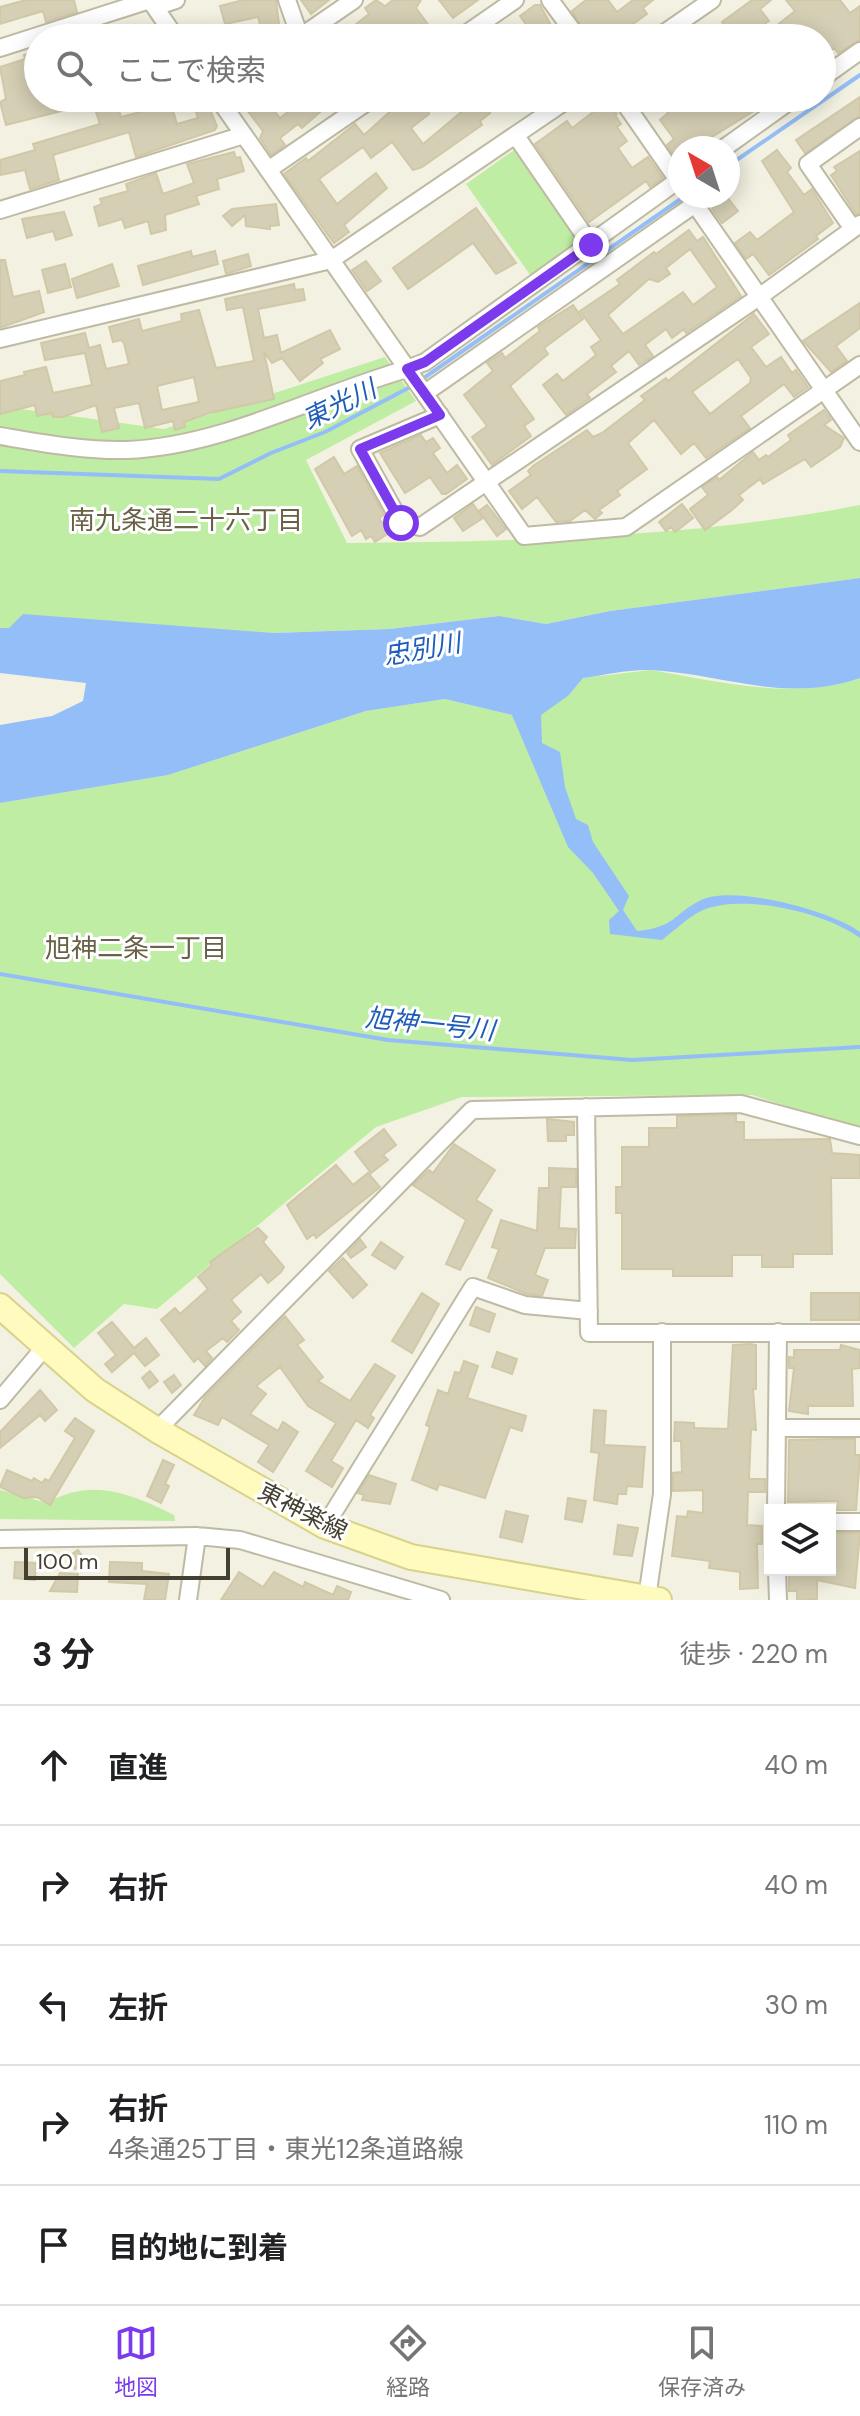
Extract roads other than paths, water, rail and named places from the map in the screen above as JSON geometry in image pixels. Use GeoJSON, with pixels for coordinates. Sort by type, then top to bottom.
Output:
{"type":"FeatureCollection","features":[{"type":"Feature","properties":{"kind":"street"},"geometry":{"type":"LineString","coordinates":[[79,24],[152,2],[176,0]]}},
{"type":"Feature","properties":{"kind":"street"},"geometry":{"type":"LineString","coordinates":[[287,0],[295,24]]}},
{"type":"Feature","properties":{"kind":"street"},"geometry":{"type":"LineString","coordinates":[[319,24],[354,0]]}},
{"type":"Feature","properties":{"kind":"street"},"geometry":{"type":"LineString","coordinates":[[480,24],[515,0]]}},
{"type":"Feature","properties":{"kind":"street"},"geometry":{"type":"LineString","coordinates":[[550,0],[568,24]]}},
{"type":"Feature","properties":{"kind":"street"},"geometry":{"type":"LineString","coordinates":[[677,24],[712,0]]}},
{"type":"Feature","properties":{"kind":"street"},"geometry":{"type":"LineString","coordinates":[[152,2],[167,24]]}},
{"type":"Feature","properties":{"kind":"street"},"geometry":{"type":"LineString","coordinates":[[0,48],[24,41]]}},
{"type":"Feature","properties":{"kind":"street"},"geometry":{"type":"LineString","coordinates":[[836,68],[860,51]]}},
{"type":"Feature","properties":{"kind":"street"},"geometry":{"type":"LineString","coordinates":[[228,112],[524,536],[626,527],[860,365]]}},
{"type":"Feature","properties":{"kind":"street"},"geometry":{"type":"LineString","coordinates":[[268,170],[353,112]]}},
{"type":"Feature","properties":{"kind":"street"},"geometry":{"type":"LineString","coordinates":[[0,339],[331,260],[550,112]]}},
{"type":"Feature","properties":{"kind":"street"},"geometry":{"type":"LineString","coordinates":[[631,112],[668,165]]}},
{"type":"Feature","properties":{"kind":"street"},"geometry":{"type":"LineString","coordinates":[[740,137],[774,112]]}},
{"type":"Feature","properties":{"kind":"street"},"geometry":{"type":"LineString","coordinates":[[440,415],[360,449],[401,523],[420,527],[759,297],[856,226],[808,164],[860,127]]}},
{"type":"Feature","properties":{"kind":"street"},"geometry":{"type":"LineString","coordinates":[[0,210],[244,135]]}},
{"type":"Feature","properties":{"kind":"street"},"geometry":{"type":"LineString","coordinates":[[516,136],[591,245]]}},
{"type":"Feature","properties":{"kind":"street"},"geometry":{"type":"LineString","coordinates":[[417,381],[425,362],[668,189]]}},
{"type":"Feature","properties":{"kind":"street"},"geometry":{"type":"LineString","coordinates":[[0,436],[74,448],[127,450],[182,443],[417,381],[680,208]]}},
{"type":"Feature","properties":{"kind":"street"},"geometry":{"type":"LineString","coordinates":[[698,208],[860,442]]}},
{"type":"Feature","properties":{"kind":"street"},"geometry":{"type":"LineString","coordinates":[[157,1430],[472,1110],[741,1104],[860,1136]]}},
{"type":"Feature","properties":{"kind":"street"},"geometry":{"type":"LineString","coordinates":[[586,1107],[589,1333],[860,1333]]}},
{"type":"Feature","properties":{"kind":"street"},"geometry":{"type":"LineString","coordinates":[[325,1526],[473,1287],[525,1305],[589,1311]]}},
{"type":"Feature","properties":{"kind":"street","name":"東神楽線"},"geometry":{"type":"LineString","coordinates":[[0,1306],[95,1390],[157,1430],[325,1526],[411,1557],[565,1592],[653,1599]]}},
{"type":"Feature","properties":{"kind":"street"},"geometry":{"type":"LineString","coordinates":[[653,1599],[662,1494],[662,1332]]}},
{"type":"Feature","properties":{"kind":"street"},"geometry":{"type":"LineString","coordinates":[[776,1504],[778,1332]]}},
{"type":"Feature","properties":{"kind":"street"},"geometry":{"type":"LineString","coordinates":[[0,1400],[44,1348]]}},
{"type":"Feature","properties":{"kind":"street"},"geometry":{"type":"LineString","coordinates":[[778,1428],[860,1428]]}},
{"type":"Feature","properties":{"kind":"street"},"geometry":{"type":"LineString","coordinates":[[836,1522],[860,1522]]}},
{"type":"Feature","properties":{"kind":"street"},"geometry":{"type":"LineString","coordinates":[[188,1600],[197,1536]]}},
{"type":"Feature","properties":{"kind":"street"},"geometry":{"type":"LineString","coordinates":[[0,1539],[197,1536],[240,1540],[286,1551],[441,1600]]}},
{"type":"Feature","properties":{"kind":"street"},"geometry":{"type":"LineString","coordinates":[[777,1576],[778,1600]]}},
{"type":"Feature","properties":{"kind":"water","name":"忠別川"},"geometry":{"type":"Polygon","coordinates":[[[860,578],[860,678],[832,685],[780,688],[651,670],[626,671],[583,678],[569,695],[541,715],[542,743],[560,752],[565,787],[576,819],[588,825],[593,842],[629,896],[623,910],[637,931],[659,927],[701,900],[736,895],[806,908],[847,924],[860,932],[860,938],[806,914],[784,908],[740,904],[703,910],[662,940],[610,934],[609,920],[619,911],[593,873],[568,847],[512,715],[445,699],[366,711],[168,775],[0,803],[0,725],[52,716],[83,701],[86,683],[0,673],[0,628],[9,628],[23,614],[273,633],[389,629],[499,616],[546,624],[610,611],[860,578]]]}},
{"type":"Feature","properties":{"kind":"waterway","name":"東光川"},"geometry":{"type":"LineString","coordinates":[[836,92],[860,75]]}},
{"type":"Feature","properties":{"kind":"waterway","name":"東光川"},"geometry":{"type":"LineString","coordinates":[[740,158],[806,112]]}},
{"type":"Feature","properties":{"kind":"waterway","name":"東光川"},"geometry":{"type":"LineString","coordinates":[[421,380],[668,208]]}},
{"type":"Feature","properties":{"kind":"waterway","name":"東光川"},"geometry":{"type":"LineString","coordinates":[[0,471],[219,479],[271,453],[325,432],[414,385]]}},
{"type":"Feature","properties":{"kind":"waterway","name":"旭神一号川"},"geometry":{"type":"LineString","coordinates":[[0,974],[388,1040],[632,1060],[860,1047]]}},
{"type":"Feature","properties":{"kind":"district","name":"南九条通二十六丁目"},"geometry":{"type":"Point","coordinates":[186,520]}},
{"type":"Feature","properties":{"kind":"district","name":"旭神二条一丁目"},"geometry":{"type":"Point","coordinates":[136,948]}}]}
